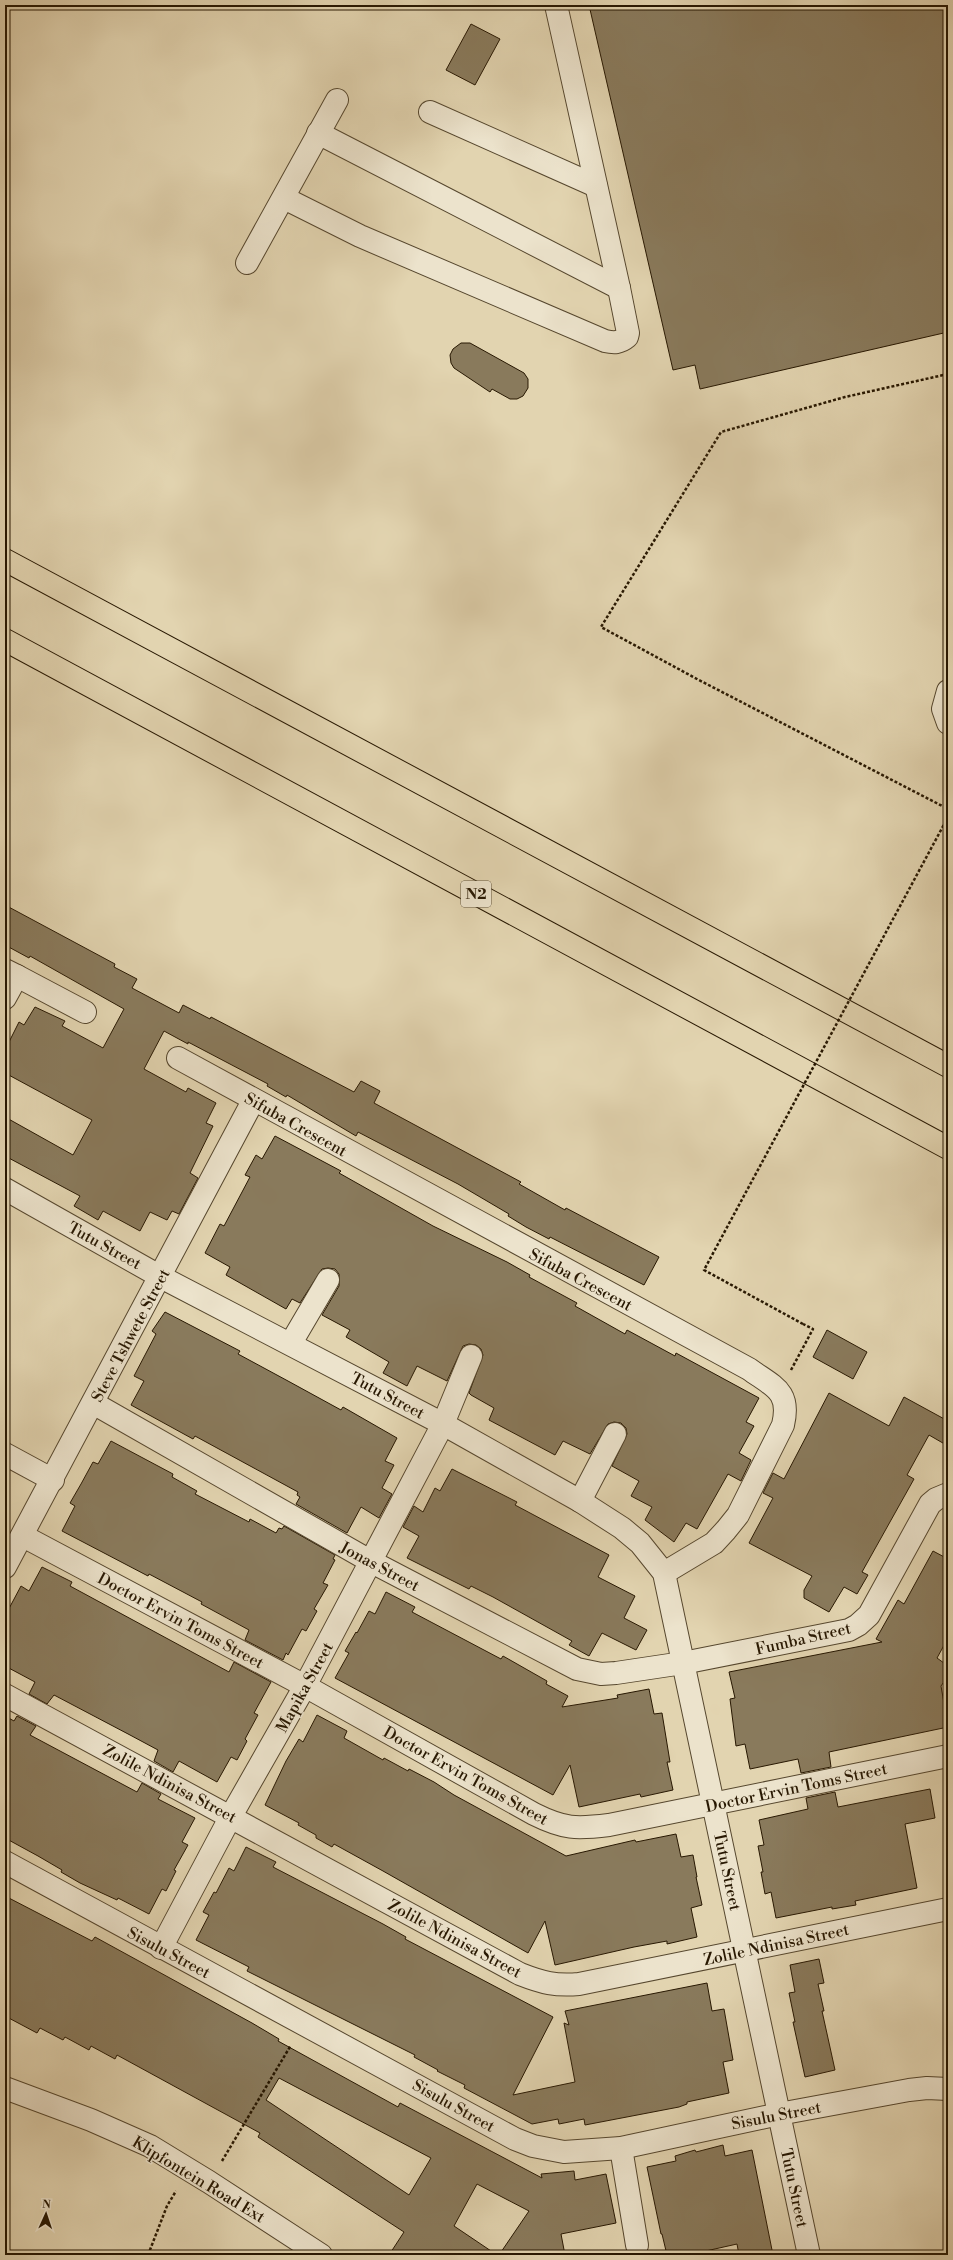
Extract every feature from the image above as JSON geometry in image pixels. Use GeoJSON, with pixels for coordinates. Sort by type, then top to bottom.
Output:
{"type":"FeatureCollection","features":[{"type":"Feature","properties":{"kind":"highway"},"geometry":{"type":"LineString","coordinates":[[5,560],[948,1066]]}},
{"type":"Feature","properties":{"kind":"highway","name":"N2"},"geometry":{"type":"LineString","coordinates":[[5,640],[948,1148]]}},
{"type":"Feature","properties":{"kind":"street"},"geometry":{"type":"LineString","coordinates":[[284,198],[360,236],[612,343],[623,341],[627,338],[628,333],[556,5]]}},
{"type":"Feature","properties":{"kind":"street"},"geometry":{"type":"LineString","coordinates":[[247,263],[337,100]]}},
{"type":"Feature","properties":{"kind":"street"},"geometry":{"type":"LineString","coordinates":[[430,112],[596,186]]}},
{"type":"Feature","properties":{"kind":"street"},"geometry":{"type":"LineString","coordinates":[[318,133],[619,288]]}},
{"type":"Feature","properties":{"kind":"street"},"geometry":{"type":"LineString","coordinates":[[948,691],[943,709],[948,723]]}},
{"type":"Feature","properties":{"kind":"street"},"geometry":{"type":"LineString","coordinates":[[5,998],[11,973],[85,1012]]}},
{"type":"Feature","properties":{"kind":"street","name":"Sifuba Crescent"},"geometry":{"type":"LineString","coordinates":[[178,1058],[254,1101],[749,1369],[780,1391]]}},
{"type":"Feature","properties":{"kind":"street","name":"Steve Tshwete Street"},"geometry":{"type":"LineString","coordinates":[[5,1567],[53,1480],[254,1101]]}},
{"type":"Feature","properties":{"kind":"street","name":"Tutu Street"},"geometry":{"type":"LineString","coordinates":[[5,1189],[161,1277],[291,1343],[443,1424],[580,1501],[622,1528],[640,1543],[664,1573],[809,2255]]}},
{"type":"Feature","properties":{"kind":"street"},"geometry":{"type":"LineString","coordinates":[[291,1343],[328,1280]]}},
{"type":"Feature","properties":{"kind":"street","name":"Tutu Street"},"geometry":{"type":"LineString","coordinates":[[443,1424],[471,1356]]}},
{"type":"Feature","properties":{"kind":"street"},"geometry":{"type":"LineString","coordinates":[[664,1573],[714,1543],[738,1516],[783,1425],[786,1412],[785,1400],[780,1391]]}},
{"type":"Feature","properties":{"kind":"street","name":"Jonas Street"},"geometry":{"type":"LineString","coordinates":[[93,1404],[370,1561],[577,1669],[608,1674],[683,1663]]}},
{"type":"Feature","properties":{"kind":"street","name":"Mapika Street"},"geometry":{"type":"LineString","coordinates":[[161,1948],[231,1816],[305,1686],[443,1424]]}},
{"type":"Feature","properties":{"kind":"street"},"geometry":{"type":"LineString","coordinates":[[580,1501],[615,1434]]}},
{"type":"Feature","properties":{"kind":"street"},"geometry":{"type":"LineString","coordinates":[[5,1454],[53,1480]]}},
{"type":"Feature","properties":{"kind":"street","name":"Fumba Street"},"geometry":{"type":"LineString","coordinates":[[683,1663],[840,1632],[858,1625],[869,1615],[930,1504],[936,1499],[948,1494]]}},
{"type":"Feature","properties":{"kind":"street","name":"Doctor Ervin Toms Street"},"geometry":{"type":"LineString","coordinates":[[23,1536],[305,1686],[527,1810],[565,1827],[584,1828],[609,1825],[714,1805],[948,1756]]}},
{"type":"Feature","properties":{"kind":"street","name":"Zolile Ndinisa Street"},"geometry":{"type":"LineString","coordinates":[[5,1695],[231,1816],[520,1974],[544,1984],[558,1986],[579,1984],[948,1910]]}},
{"type":"Feature","properties":{"kind":"street","name":"Sisulu Street"},"geometry":{"type":"LineString","coordinates":[[5,1862],[515,2139],[533,2146],[564,2152],[622,2148],[779,2114],[909,2090],[927,2088],[948,2089]]}},
{"type":"Feature","properties":{"kind":"street","name":"Klipfontein Road Ext"},"geometry":{"type":"LineString","coordinates":[[5,2088],[91,2120],[150,2146],[210,2182],[321,2255]]}},
{"type":"Feature","properties":{"kind":"street"},"geometry":{"type":"LineString","coordinates":[[622,2148],[637,2245]]}},
{"type":"Feature","properties":{"kind":"path"},"geometry":{"type":"LineString","coordinates":[[948,374],[845,397],[722,432],[602,627],[827,747],[948,809]]}},
{"type":"Feature","properties":{"kind":"path"},"geometry":{"type":"LineString","coordinates":[[780,1391],[813,1329],[704,1270],[948,817]]}},
{"type":"Feature","properties":{"kind":"path"},"geometry":{"type":"LineString","coordinates":[[210,2182],[304,2024]]}},
{"type":"Feature","properties":{"kind":"path"},"geometry":{"type":"LineString","coordinates":[[148,2255],[167,2206],[188,2170]]}},
{"type":"Feature","properties":{"kind":"building"},"geometry":{"type":"Polygon","coordinates":[[[589,5],[948,5],[948,332],[700,389],[695,365],[673,370],[589,5]]]}},
{"type":"Feature","properties":{"kind":"building"},"geometry":{"type":"Polygon","coordinates":[[[471,24],[500,39],[475,85],[446,70],[471,24]]]}},
{"type":"Feature","properties":{"kind":"building"},"geometry":{"type":"Polygon","coordinates":[[[461,343],[470,343],[524,373],[528,379],[528,388],[523,396],[517,399],[510,399],[492,389],[490,392],[454,368],[451,363],[450,355],[453,349],[461,343]]]}},
{"type":"Feature","properties":{"kind":"building"},"geometry":{"type":"Polygon","coordinates":[[[5,905],[115,964],[114,967],[137,979],[132,988],[179,1013],[183,1005],[210,1019],[211,1017],[354,1092],[361,1081],[380,1091],[374,1103],[521,1182],[519,1184],[565,1210],[566,1208],[659,1257],[644,1285],[550,1237],[549,1239],[526,1227],[508,1216],[509,1214],[458,1184],[358,1132],[356,1136],[287,1095],[286,1097],[267,1086],[268,1084],[164,1031],[144,1069],[186,1092],[188,1088],[216,1103],[206,1123],[213,1126],[190,1173],[198,1178],[179,1214],[172,1211],[167,1220],[150,1212],[140,1231],[103,1211],[98,1220],[74,1206],[80,1196],[5,1156],[5,1117],[73,1155],[92,1120],[5,1073],[5,1050],[19,1022],[24,1025],[35,1007],[65,1021],[62,1026],[103,1048],[124,1009],[30,956],[29,958],[5,945],[5,905]]]}},
{"type":"Feature","properties":{"kind":"building"},"geometry":{"type":"Polygon","coordinates":[[[275,1136],[341,1171],[339,1173],[433,1226],[507,1262],[530,1275],[529,1277],[577,1303],[575,1306],[625,1334],[627,1330],[675,1356],[676,1353],[759,1398],[746,1422],[754,1426],[739,1453],[751,1460],[741,1481],[728,1474],[697,1529],[686,1523],[674,1542],[645,1520],[652,1507],[631,1496],[639,1481],[612,1466],[627,1434],[626,1428],[621,1423],[614,1422],[608,1424],[590,1454],[563,1441],[555,1455],[489,1420],[494,1408],[469,1393],[483,1355],[481,1349],[476,1345],[469,1344],[463,1346],[447,1381],[417,1366],[407,1386],[383,1373],[389,1362],[346,1337],[350,1330],[322,1315],[339,1286],[339,1274],[335,1269],[322,1269],[300,1303],[292,1299],[286,1309],[226,1275],[230,1267],[205,1253],[220,1224],[224,1226],[250,1177],[245,1175],[256,1155],[262,1159],[275,1136]]]}},
{"type":"Feature","properties":{"kind":"building"},"geometry":{"type":"Polygon","coordinates":[[[165,1312],[240,1351],[238,1354],[341,1410],[343,1407],[397,1438],[385,1461],[394,1465],[382,1488],[392,1494],[379,1518],[361,1507],[347,1533],[296,1504],[300,1497],[297,1495],[298,1492],[195,1436],[193,1439],[131,1405],[144,1381],[134,1376],[156,1334],[152,1331],[165,1312]]]}},
{"type":"Feature","properties":{"kind":"building"},"geometry":{"type":"Polygon","coordinates":[[[827,1330],[867,1352],[853,1379],[813,1357],[827,1330]]]}},
{"type":"Feature","properties":{"kind":"building"},"geometry":{"type":"Polygon","coordinates":[[[829,1393],[889,1426],[904,1397],[948,1421],[948,1446],[929,1435],[907,1475],[914,1479],[862,1572],[868,1575],[857,1594],[844,1587],[829,1612],[804,1598],[804,1590],[812,1576],[749,1543],[773,1498],[763,1493],[773,1473],[784,1479],[829,1393]]]}},
{"type":"Feature","properties":{"kind":"building"},"geometry":{"type":"Polygon","coordinates":[[[111,1441],[173,1474],[172,1477],[197,1491],[195,1494],[249,1522],[250,1519],[276,1533],[279,1528],[282,1529],[284,1526],[335,1555],[333,1559],[335,1560],[323,1583],[328,1585],[314,1609],[317,1611],[306,1631],[302,1629],[288,1655],[286,1653],[283,1660],[245,1640],[249,1630],[201,1604],[202,1602],[149,1574],[148,1576],[62,1531],[75,1506],[70,1503],[93,1462],[98,1464],[111,1441]]]}},
{"type":"Feature","properties":{"kind":"building"},"geometry":{"type":"Polygon","coordinates":[[[452,1469],[517,1502],[515,1505],[609,1555],[598,1577],[635,1596],[624,1618],[647,1630],[636,1650],[602,1633],[589,1656],[569,1645],[572,1641],[493,1597],[471,1586],[469,1589],[407,1558],[419,1536],[403,1527],[414,1506],[423,1512],[435,1488],[440,1491],[452,1469]]]}},
{"type":"Feature","properties":{"kind":"building"},"geometry":{"type":"Polygon","coordinates":[[[933,1551],[948,1559],[948,1638],[937,1658],[948,1666],[948,1676],[941,1686],[948,1727],[829,1752],[831,1767],[801,1773],[798,1759],[750,1769],[745,1744],[736,1746],[730,1699],[735,1698],[729,1672],[882,1642],[876,1639],[898,1600],[904,1604],[933,1551]]]}},
{"type":"Feature","properties":{"kind":"building"},"geometry":{"type":"Polygon","coordinates":[[[42,1567],[72,1582],[70,1586],[229,1672],[234,1662],[271,1682],[254,1713],[258,1715],[245,1739],[247,1741],[237,1760],[231,1757],[217,1782],[179,1761],[173,1772],[154,1761],[158,1750],[54,1695],[47,1704],[29,1694],[35,1682],[5,1666],[5,1616],[21,1586],[29,1591],[42,1567]]]}},
{"type":"Feature","properties":{"kind":"building"},"geometry":{"type":"Polygon","coordinates":[[[386,1592],[415,1607],[412,1612],[501,1659],[503,1656],[547,1681],[546,1684],[568,1696],[562,1707],[618,1698],[617,1695],[649,1689],[654,1714],[662,1713],[670,1762],[667,1762],[673,1790],[641,1797],[640,1794],[579,1807],[570,1765],[553,1795],[335,1678],[349,1653],[345,1651],[356,1632],[357,1633],[369,1611],[375,1614],[386,1592]]]}},
{"type":"Feature","properties":{"kind":"building"},"geometry":{"type":"Polygon","coordinates":[[[317,1715],[347,1731],[344,1738],[383,1760],[384,1758],[408,1771],[409,1769],[434,1782],[454,1795],[566,1856],[635,1840],[636,1842],[676,1834],[681,1857],[693,1855],[702,1905],[691,1908],[697,1937],[667,1944],[667,1941],[634,1947],[555,1965],[545,1921],[528,1953],[334,1844],[332,1847],[316,1838],[316,1835],[298,1825],[299,1823],[265,1805],[286,1761],[299,1739],[303,1742],[317,1715]]]}},
{"type":"Feature","properties":{"kind":"building"},"geometry":{"type":"Polygon","coordinates":[[[5,1716],[14,1721],[17,1716],[36,1726],[30,1735],[137,1792],[142,1783],[161,1794],[158,1799],[195,1818],[182,1842],[188,1845],[174,1870],[176,1871],[166,1891],[162,1889],[149,1914],[118,1898],[117,1900],[80,1883],[61,1872],[62,1870],[5,1838],[5,1716]]]}},
{"type":"Feature","properties":{"kind":"building"},"geometry":{"type":"Polygon","coordinates":[[[930,1789],[935,1818],[905,1824],[917,1888],[855,1901],[856,1905],[832,1909],[832,1907],[776,1918],[771,1892],[765,1894],[761,1872],[763,1872],[758,1846],[764,1845],[759,1820],[808,1809],[806,1798],[835,1792],[838,1807],[930,1789]]]}},
{"type":"Feature","properties":{"kind":"building"},"geometry":{"type":"Polygon","coordinates":[[[246,1847],[276,1862],[273,1867],[383,1924],[406,1937],[405,1939],[553,2017],[513,2095],[575,2082],[564,2023],[569,2025],[565,2011],[707,1983],[712,2011],[724,2009],[733,2060],[723,2062],[729,2093],[687,2102],[687,2104],[679,2107],[585,2125],[584,2119],[559,2124],[558,2119],[532,2124],[464,2088],[465,2085],[437,2071],[438,2070],[414,2057],[415,2055],[247,1971],[249,1967],[196,1940],[209,1915],[203,1912],[214,1892],[216,1893],[229,1868],[234,1871],[246,1847]]]}},
{"type":"Feature","properties":{"kind":"building"},"geometry":{"type":"Polygon","coordinates":[[[5,1896],[92,1941],[95,1937],[252,2023],[279,2039],[278,2041],[398,2107],[400,2103],[542,2178],[541,2174],[574,2171],[575,2180],[606,2174],[616,2223],[561,2234],[565,2255],[499,2255],[529,2211],[477,2184],[454,2226],[497,2255],[389,2255],[404,2232],[258,2137],[260,2133],[117,2055],[115,2059],[91,2046],[89,2050],[65,2037],[63,2040],[40,2028],[37,2033],[5,2016],[5,1896]],[[279,2078],[266,2100],[409,2195],[431,2158],[279,2078]]]}},
{"type":"Feature","properties":{"kind":"building"},"geometry":{"type":"Polygon","coordinates":[[[819,1959],[824,1983],[818,1984],[824,2011],[822,2011],[835,2070],[805,2077],[793,2022],[795,2022],[789,1993],[795,1992],[790,1965],[819,1959]]]}},
{"type":"Feature","properties":{"kind":"building"},"geometry":{"type":"Polygon","coordinates":[[[723,2145],[725,2156],[752,2150],[773,2255],[739,2255],[737,2244],[688,2255],[667,2255],[647,2167],[676,2161],[675,2156],[695,2150],[696,2152],[723,2145]]]}}]}
